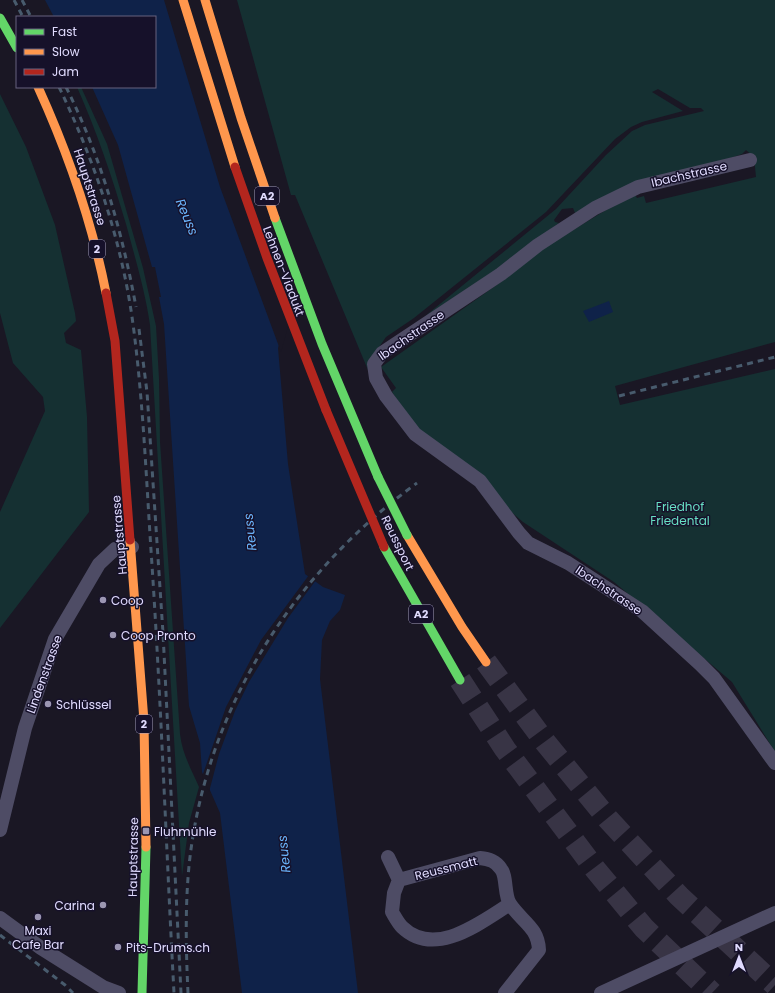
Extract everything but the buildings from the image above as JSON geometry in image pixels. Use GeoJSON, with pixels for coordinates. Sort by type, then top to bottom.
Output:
{"type":"FeatureCollection","features":[{"type":"Feature","properties":{"kind":"main road","name":"Lehnen-Viadukt"},"geometry":{"type":"LineString","coordinates":[[183,0],[207,85],[241,187],[278,289],[326,410]]}},
{"type":"Feature","properties":{"kind":"main road","name":"A2"},"geometry":{"type":"LineString","coordinates":[[205,0],[257,167],[297,280],[339,389],[378,477],[407,535],[462,628],[486,662]]}},
{"type":"Feature","properties":{"kind":"main road"},"geometry":{"type":"LineString","coordinates":[[0,18],[16,46]]}},
{"type":"Feature","properties":{"kind":"main road","name":"Hauptstrasse"},"geometry":{"type":"LineString","coordinates":[[38,88],[74,172],[88,216],[105,281],[120,379],[143,684],[146,773],[145,931],[142,993]]}},
{"type":"Feature","properties":{"kind":"main road","name":"Reussport"},"geometry":{"type":"LineString","coordinates":[[326,410],[384,547],[460,680]]}},
{"type":"Feature","properties":{"kind":"street","name":"Ibachstrasse"},"geometry":{"type":"LineString","coordinates":[[750,160],[638,187],[595,208],[538,245],[501,274],[382,353],[376,360],[374,369],[376,378],[386,396],[415,434],[480,481],[523,539],[603,585],[642,611],[710,673],[775,763]]}},
{"type":"Feature","properties":{"kind":"street","name":"Lindenstrasse"},"geometry":{"type":"LineString","coordinates":[[0,830],[25,728],[55,638],[99,564],[115,550],[132,547]]}},
{"type":"Feature","properties":{"kind":"street","name":"Reussmatt"},"geometry":{"type":"LineString","coordinates":[[388,857],[399,880],[394,893],[392,912],[402,927],[417,936],[433,940],[449,938],[466,930],[510,904]]}},
{"type":"Feature","properties":{"kind":"street","name":"Reussmatt"},"geometry":{"type":"LineString","coordinates":[[399,880],[480,858],[491,860],[502,870],[505,888],[510,904],[539,939],[539,950],[505,993]]}},
{"type":"Feature","properties":{"kind":"street"},"geometry":{"type":"LineString","coordinates":[[601,993],[775,913]]}},
{"type":"Feature","properties":{"kind":"street"},"geometry":{"type":"LineString","coordinates":[[0,918],[41,948],[103,987],[118,993]]}},
{"type":"Feature","properties":{"kind":"green space","name":"Friedhof Friedental"},"geometry":{"type":"Polygon","coordinates":[[[237,0],[775,0],[775,342],[615,386],[620,405],[775,369],[775,752],[732,682],[614,582],[523,522],[420,434],[392,392],[396,388],[381,367],[505,279],[532,255],[634,193],[637,198],[644,196],[646,203],[756,177],[754,157],[746,150],[742,154],[575,213],[573,208],[562,209],[554,220],[555,222],[559,223],[502,266],[424,317],[556,209],[606,155],[632,131],[645,125],[704,111],[701,108],[690,108],[658,89],[652,92],[683,111],[642,122],[631,127],[615,139],[546,212],[414,318],[386,337],[377,350],[368,370],[295,195],[291,195],[237,0]]]}},
{"type":"Feature","properties":{"kind":"green space"},"geometry":{"type":"Polygon","coordinates":[[[77,88],[81,88],[107,144],[143,268],[156,326],[160,442],[180,734],[185,754],[199,787],[189,823],[182,876],[150,325],[140,274],[121,206],[98,138],[77,88]]]}},
{"type":"Feature","properties":{"kind":"green space"},"geometry":{"type":"Polygon","coordinates":[[[0,94],[26,147],[55,225],[75,313],[76,321],[64,333],[66,343],[81,350],[87,417],[89,512],[0,628],[0,512],[45,411],[43,397],[13,363],[0,313],[0,94]]]}},
{"type":"Feature","properties":{"kind":"water","name":"Reuss"},"geometry":{"type":"Polygon","coordinates":[[[45,0],[206,0],[293,301],[278,348],[288,464],[305,574],[323,587],[345,595],[340,610],[330,621],[322,640],[320,679],[358,993],[242,993],[220,813],[202,772],[200,743],[189,706],[164,324],[159,297],[161,297],[155,267],[152,267],[118,145],[92,88],[156,88],[156,16],[53,16],[45,0]]]}},
{"type":"Feature","properties":{"kind":"water"},"geometry":{"type":"Polygon","coordinates":[[[609,301],[613,312],[589,322],[583,311],[609,301]]]}},
{"type":"Feature","properties":{"kind":"pier"},"geometry":{"type":"Polygon","coordinates":[[[164,0],[208,0],[295,301],[281,352],[220,187],[164,0]]]}},
{"type":"Feature","properties":{"kind":"pier"},"geometry":{"type":"Polygon","coordinates":[[[309,575],[316,580],[288,618],[249,682],[235,711],[219,754],[209,792],[202,777],[226,707],[261,640],[309,575]]]}},
{"type":"Feature","properties":{"kind":"tunnel"},"geometry":{"type":"LineString","coordinates":[[486,662],[545,742],[608,819],[679,896],[775,985]]}},
{"type":"Feature","properties":{"kind":"tunnel"},"geometry":{"type":"LineString","coordinates":[[460,680],[505,749],[595,869],[644,928],[712,993]]}},
{"type":"Feature","properties":{"kind":"railway"},"geometry":{"type":"LineString","coordinates":[[14,0],[22,16]]}},
{"type":"Feature","properties":{"kind":"railway"},"geometry":{"type":"LineString","coordinates":[[22,0],[30,16]]}},
{"type":"Feature","properties":{"kind":"railway"},"geometry":{"type":"LineString","coordinates":[[59,88],[84,144],[105,203],[122,263],[133,324],[142,409],[155,605],[174,993]]}},
{"type":"Feature","properties":{"kind":"railway"},"geometry":{"type":"LineString","coordinates":[[66,88],[90,140],[109,195],[124,250],[136,307]]}},
{"type":"Feature","properties":{"kind":"railway"},"geometry":{"type":"LineString","coordinates":[[139,329],[147,392],[163,633],[181,993]]}},
{"type":"Feature","properties":{"kind":"railway"},"geometry":{"type":"LineString","coordinates":[[619,396],[775,357]]}},
{"type":"Feature","properties":{"kind":"railway"},"geometry":{"type":"LineString","coordinates":[[188,993],[186,930],[187,898],[189,866],[198,808],[214,753],[235,700],[262,650],[294,603],[331,559],[372,519],[417,483]]}},
{"type":"Feature","properties":{"kind":"railway"},"geometry":{"type":"LineString","coordinates":[[0,935],[65,985],[73,993]]}},
{"type":"Feature","properties":{"kind":"traffic: fast"},"geometry":{"type":"LineString","coordinates":[[0,18],[16,46]]}},
{"type":"Feature","properties":{"kind":"traffic: fast"},"geometry":{"type":"LineString","coordinates":[[275,218],[322,344],[378,477]]}},
{"type":"Feature","properties":{"kind":"traffic: fast"},"geometry":{"type":"LineString","coordinates":[[378,477],[407,535]]}},
{"type":"Feature","properties":{"kind":"traffic: fast"},"geometry":{"type":"LineString","coordinates":[[384,547],[460,680]]}},
{"type":"Feature","properties":{"kind":"traffic: fast"},"geometry":{"type":"LineString","coordinates":[[142,993],[146,847]]}},
{"type":"Feature","properties":{"kind":"traffic: slow"},"geometry":{"type":"LineString","coordinates":[[183,0],[235,167]]}},
{"type":"Feature","properties":{"kind":"traffic: slow"},"geometry":{"type":"LineString","coordinates":[[205,0],[241,118],[275,218]]}},
{"type":"Feature","properties":{"kind":"traffic: slow"},"geometry":{"type":"LineString","coordinates":[[38,88],[78,188],[94,240],[106,293]]}},
{"type":"Feature","properties":{"kind":"traffic: slow"},"geometry":{"type":"LineString","coordinates":[[407,535],[462,627],[486,662]]}},
{"type":"Feature","properties":{"kind":"traffic: slow"},"geometry":{"type":"LineString","coordinates":[[130,540],[144,721],[146,847]]}},
{"type":"Feature","properties":{"kind":"traffic: jam"},"geometry":{"type":"LineString","coordinates":[[235,167],[267,258],[326,410]]}},
{"type":"Feature","properties":{"kind":"traffic: jam"},"geometry":{"type":"LineString","coordinates":[[106,293],[115,341],[130,540]]}},
{"type":"Feature","properties":{"kind":"traffic: jam"},"geometry":{"type":"LineString","coordinates":[[326,410],[384,547]]}},
{"type":"Feature","properties":{"kind":"place","name":"Coop"},"geometry":{"type":"Point","coordinates":[103,600]}},
{"type":"Feature","properties":{"kind":"place","name":"Coop Pronto"},"geometry":{"type":"Point","coordinates":[113,635]}},
{"type":"Feature","properties":{"kind":"place","name":"Schlüssel"},"geometry":{"type":"Point","coordinates":[48,704]}},
{"type":"Feature","properties":{"kind":"place","name":"Fluhmühle"},"geometry":{"type":"Point","coordinates":[146,831]}},
{"type":"Feature","properties":{"kind":"place","name":"Carina"},"geometry":{"type":"Point","coordinates":[103,905]}},
{"type":"Feature","properties":{"kind":"place","name":"Maxi Cafe Bar"},"geometry":{"type":"Point","coordinates":[38,917]}},
{"type":"Feature","properties":{"kind":"place","name":"Pits-Drums.ch"},"geometry":{"type":"Point","coordinates":[118,947]}}]}
